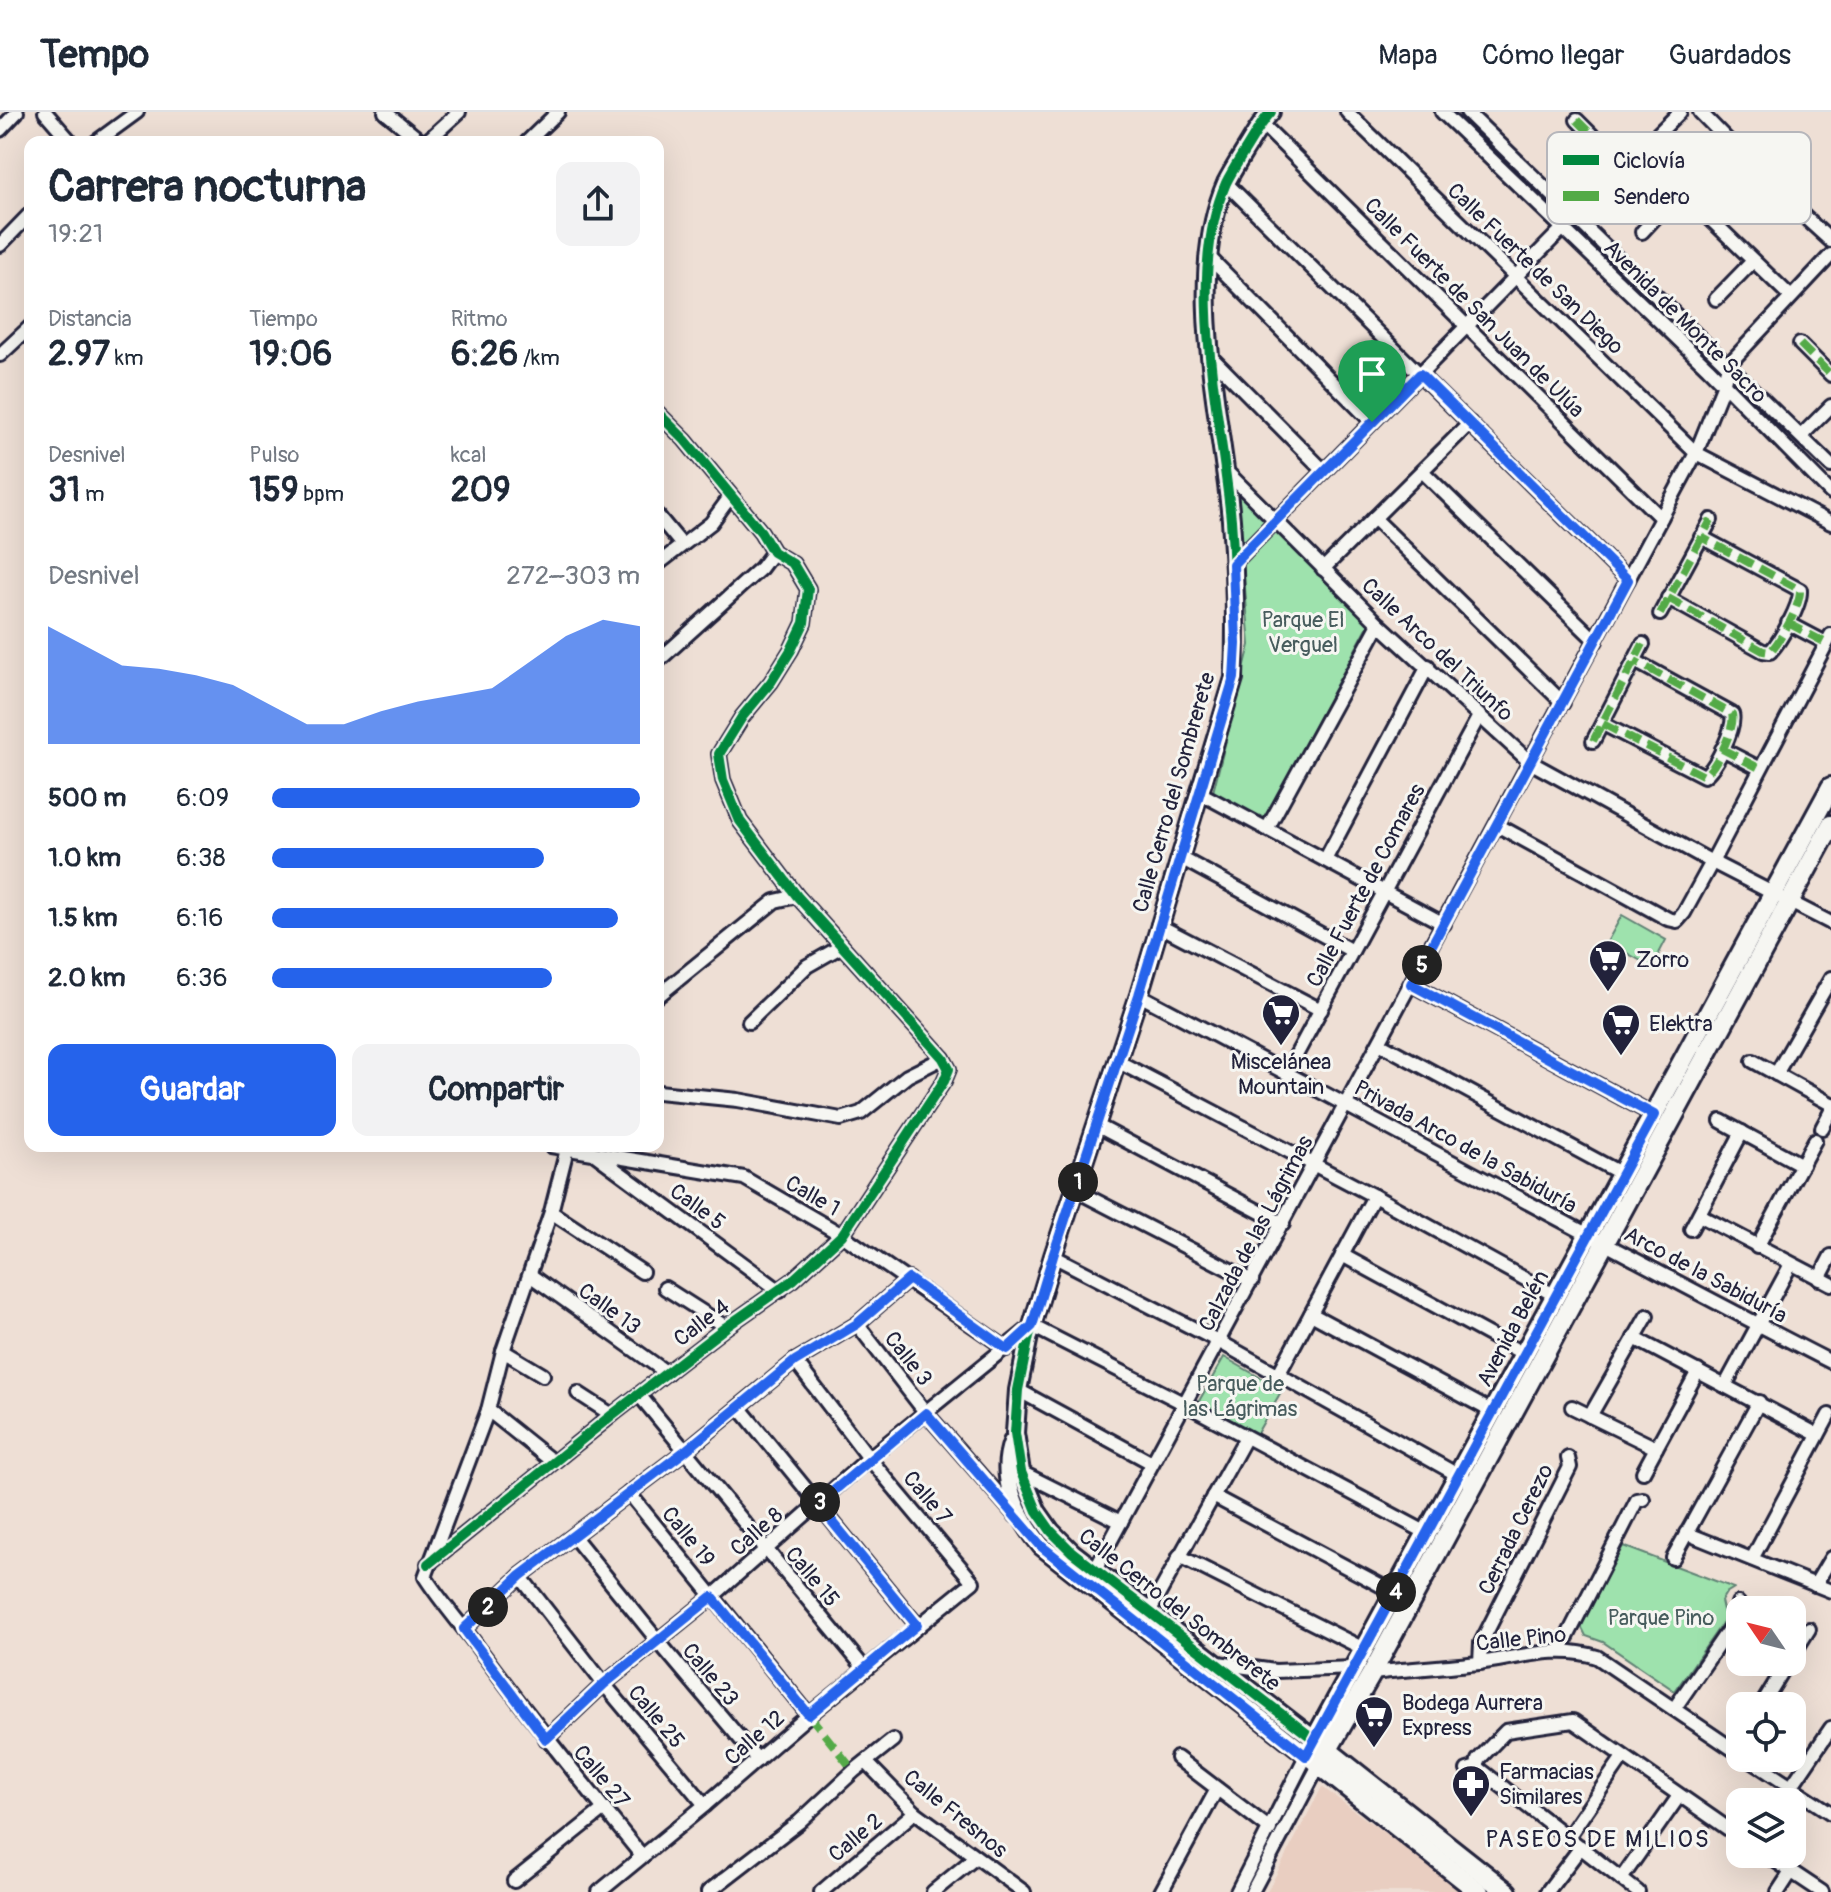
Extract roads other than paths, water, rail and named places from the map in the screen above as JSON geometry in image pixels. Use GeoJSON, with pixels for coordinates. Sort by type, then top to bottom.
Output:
{"type":"FeatureCollection","features":[{"type":"Feature","properties":{"kind":"main road","name":"Avenida Belén"},"geometry":{"type":"LineString","coordinates":[[1317,1753],[1783,896],[1831,787]]}},
{"type":"Feature","properties":{"kind":"main road","name":"Avenida Belén"},"geometry":{"type":"LineString","coordinates":[[1363,1670],[1364,1649],[1427,1533],[1466,1480],[1493,1412],[1556,1296],[1596,1240],[1622,1174],[1654,1115],[1783,896],[1831,825]]}},
{"type":"Feature","properties":{"kind":"main road","name":"Calle Cerro del Sombrerete"},"geometry":{"type":"LineString","coordinates":[[1317,1753],[1479,1892]]}},
{"type":"Feature","properties":{"kind":"main road","name":"Calle Cerro del Sombrerete"},"geometry":{"type":"LineString","coordinates":[[1317,1753],[1507,1892]]}},
{"type":"Feature","properties":{"kind":"street"},"geometry":{"type":"LineString","coordinates":[[0,130],[17,112]]}},
{"type":"Feature","properties":{"kind":"street"},"geometry":{"type":"LineString","coordinates":[[45,112],[66,136]]}},
{"type":"Feature","properties":{"kind":"street"},"geometry":{"type":"LineString","coordinates":[[104,136],[137,112]]}},
{"type":"Feature","properties":{"kind":"street"},"geometry":{"type":"LineString","coordinates":[[385,112],[416,136]]}},
{"type":"Feature","properties":{"kind":"street"},"geometry":{"type":"LineString","coordinates":[[431,136],[459,112]]}},
{"type":"Feature","properties":{"kind":"street"},"geometry":{"type":"LineString","coordinates":[[533,136],[558,112]]}},
{"type":"Feature","properties":{"kind":"street","name":"Calle Fuerte de San Diego"},"geometry":{"type":"LineString","coordinates":[[1347,112],[1696,453],[1831,523]]}},
{"type":"Feature","properties":{"kind":"street","name":"Avenida de Monte Sacro"},"geometry":{"type":"LineString","coordinates":[[1442,112],[1547,213]]}},
{"type":"Feature","properties":{"kind":"street","name":"Avenida de Monte Sacro"},"geometry":{"type":"LineString","coordinates":[[1467,112],[1547,191]]}},
{"type":"Feature","properties":{"kind":"street"},"geometry":{"type":"LineString","coordinates":[[1660,132],[1680,112]]}},
{"type":"Feature","properties":{"kind":"street"},"geometry":{"type":"LineString","coordinates":[[1700,112],[1720,132]]}},
{"type":"Feature","properties":{"kind":"street","name":"Calle Cerro del Sombrerete"},"geometry":{"type":"LineString","coordinates":[[1266,117],[1226,183],[1214,223],[1207,304],[1231,521],[1236,644],[1234,678],[1139,995],[1032,1326],[1018,1390],[1015,1433],[1021,1472],[1037,1511],[1051,1531],[1095,1570],[1213,1663],[1317,1753]]}},
{"type":"Feature","properties":{"kind":"street","name":"Calle Fuerte de San Juan de Ulúa"},"geometry":{"type":"LineString","coordinates":[[1266,117],[1466,327],[1661,518]]}},
{"type":"Feature","properties":{"kind":"street"},"geometry":{"type":"LineString","coordinates":[[1577,120],[1589,132]]}},
{"type":"Feature","properties":{"kind":"street"},"geometry":{"type":"LineString","coordinates":[[1226,183],[1628,580]]}},
{"type":"Feature","properties":{"kind":"street"},"geometry":{"type":"LineString","coordinates":[[0,245],[24,220]]}},
{"type":"Feature","properties":{"kind":"street"},"geometry":{"type":"LineString","coordinates":[[1811,223],[1831,241]]}},
{"type":"Feature","properties":{"kind":"street","name":"Avenida de Monte Sacro"},"geometry":{"type":"LineString","coordinates":[[1559,224],[1708,368],[1831,493]]}},
{"type":"Feature","properties":{"kind":"street"},"geometry":{"type":"LineString","coordinates":[[1233,564],[1567,224]]}},
{"type":"Feature","properties":{"kind":"street","name":"Avenida de Monte Sacro"},"geometry":{"type":"LineString","coordinates":[[1581,224],[1831,466]]}},
{"type":"Feature","properties":{"kind":"street"},"geometry":{"type":"LineString","coordinates":[[1642,232],[1649,224]]}},
{"type":"Feature","properties":{"kind":"street"},"geometry":{"type":"LineString","coordinates":[[1715,224],[1790,296]]}},
{"type":"Feature","properties":{"kind":"street","name":"Calzada de las Lágrimas"},"geometry":{"type":"LineString","coordinates":[[1095,1570],[1696,453],[1723,386],[1728,365],[1831,255]]}},
{"type":"Feature","properties":{"kind":"street"},"geometry":{"type":"LineString","coordinates":[[1210,258],[1372,422]]}},
{"type":"Feature","properties":{"kind":"street"},"geometry":{"type":"LineString","coordinates":[[1716,299],[1753,261]]}},
{"type":"Feature","properties":{"kind":"street"},"geometry":{"type":"LineString","coordinates":[[0,355],[24,333]]}},
{"type":"Feature","properties":{"kind":"street"},"geometry":{"type":"LineString","coordinates":[[1800,344],[1831,375]]}},
{"type":"Feature","properties":{"kind":"street"},"geometry":{"type":"LineString","coordinates":[[1212,358],[1324,471]]}},
{"type":"Feature","properties":{"kind":"street"},"geometry":{"type":"LineString","coordinates":[[1801,436],[1831,406]]}},
{"type":"Feature","properties":{"kind":"street"},"geometry":{"type":"LineString","coordinates":[[664,419],[761,532],[773,552],[793,564],[808,589],[804,623],[771,682],[742,717],[719,754],[723,780],[740,821],[797,896],[946,1064],[907,1076],[861,1113],[841,1119],[738,1100],[664,1093]]}},
{"type":"Feature","properties":{"kind":"street"},"geometry":{"type":"LineString","coordinates":[[1323,569],[1470,423]]}},
{"type":"Feature","properties":{"kind":"street","name":"Calle Arco del Triunfo"},"geometry":{"type":"LineString","coordinates":[[1225,470],[1379,624],[1530,762],[1831,923]]}},
{"type":"Feature","properties":{"kind":"street"},"geometry":{"type":"LineString","coordinates":[[1422,471],[1596,641]]}},
{"type":"Feature","properties":{"kind":"street"},"geometry":{"type":"LineString","coordinates":[[664,559],[711,523],[730,497]]}},
{"type":"Feature","properties":{"kind":"street"},"geometry":{"type":"LineString","coordinates":[[1374,518],[1563,703]]}},
{"type":"Feature","properties":{"kind":"street"},"geometry":{"type":"LineString","coordinates":[[1660,614],[1711,520]]}},
{"type":"Feature","properties":{"kind":"street"},"geometry":{"type":"LineString","coordinates":[[664,523],[682,545]]}},
{"type":"Feature","properties":{"kind":"street"},"geometry":{"type":"LineString","coordinates":[[1668,598],[1767,652],[1775,647],[1788,623],[1801,596],[1800,590],[1701,537]]}},
{"type":"Feature","properties":{"kind":"street"},"geometry":{"type":"LineString","coordinates":[[664,656],[761,568],[773,552]]}},
{"type":"Feature","properties":{"kind":"street"},"geometry":{"type":"LineString","coordinates":[[1497,825],[1668,919],[1677,921],[1712,862],[1829,639],[1788,623]]}},
{"type":"Feature","properties":{"kind":"street"},"geometry":{"type":"LineString","coordinates":[[1267,829],[1379,624]]}},
{"type":"Feature","properties":{"kind":"street"},"geometry":{"type":"LineString","coordinates":[[1593,741],[1643,644]]}},
{"type":"Feature","properties":{"kind":"street"},"geometry":{"type":"LineString","coordinates":[[1603,724],[1704,776],[1710,772],[1722,749],[1734,721],[1732,714],[1635,661]]}},
{"type":"Feature","properties":{"kind":"street"},"geometry":{"type":"LineString","coordinates":[[1325,860],[1428,666]]}},
{"type":"Feature","properties":{"kind":"street","name":"Calle Fuerte de Comares"},"geometry":{"type":"LineString","coordinates":[[1287,1072],[1479,716]]}},
{"type":"Feature","properties":{"kind":"street"},"geometry":{"type":"LineString","coordinates":[[1722,749],[1759,768]]}},
{"type":"Feature","properties":{"kind":"street"},"geometry":{"type":"LineString","coordinates":[[1198,792],[1444,924]]}},
{"type":"Feature","properties":{"kind":"street"},"geometry":{"type":"LineString","coordinates":[[1179,857],[1352,951]]}},
{"type":"Feature","properties":{"kind":"street"},"geometry":{"type":"LineString","coordinates":[[664,991],[775,901],[797,896]]}},
{"type":"Feature","properties":{"kind":"street"},"geometry":{"type":"LineString","coordinates":[[1158,925],[1321,1010]]}},
{"type":"Feature","properties":{"kind":"street"},"geometry":{"type":"LineString","coordinates":[[749,1022],[807,966],[842,946]]}},
{"type":"Feature","properties":{"kind":"street"},"geometry":{"type":"LineString","coordinates":[[1776,1074],[1825,1001],[1831,978]]}},
{"type":"Feature","properties":{"kind":"street"},"geometry":{"type":"LineString","coordinates":[[1411,984],[1654,1115]]}},
{"type":"Feature","properties":{"kind":"street","name":"Privada Arco de la Sabiduría"},"geometry":{"type":"LineString","coordinates":[[1139,995],[1596,1240]]}},
{"type":"Feature","properties":{"kind":"street"},"geometry":{"type":"LineString","coordinates":[[1379,1043],[1622,1174]]}},
{"type":"Feature","properties":{"kind":"street"},"geometry":{"type":"LineString","coordinates":[[1117,1061],[1556,1296]]}},
{"type":"Feature","properties":{"kind":"street"},"geometry":{"type":"LineString","coordinates":[[1753,1061],[1831,1104]]}},
{"type":"Feature","properties":{"kind":"street","name":"Calle 4"},"geometry":{"type":"LineString","coordinates":[[428,1564],[612,1415],[726,1327],[780,1291],[842,1235],[944,1081],[946,1064]]}},
{"type":"Feature","properties":{"kind":"street"},"geometry":{"type":"LineString","coordinates":[[1822,1128],[1831,1111]]}},
{"type":"Feature","properties":{"kind":"street"},"geometry":{"type":"LineString","coordinates":[[1721,1121],[1802,1165]]}},
{"type":"Feature","properties":{"kind":"street"},"geometry":{"type":"LineString","coordinates":[[1096,1125],[1283,1224]]}},
{"type":"Feature","properties":{"kind":"street"},"geometry":{"type":"LineString","coordinates":[[1691,1229],[1742,1132]]}},
{"type":"Feature","properties":{"kind":"street"},"geometry":{"type":"LineString","coordinates":[[1757,1247],[1815,1140]]}},
{"type":"Feature","properties":{"kind":"street"},"geometry":{"type":"LineString","coordinates":[[428,1564],[488,1410],[503,1351],[551,1212],[566,1152]]}},
{"type":"Feature","properties":{"kind":"street","name":"Calle 1"},"geometry":{"type":"LineString","coordinates":[[583,1152],[744,1178],[842,1235],[1007,1349]]}},
{"type":"Feature","properties":{"kind":"street","name":"Calle 5"},"geometry":{"type":"LineString","coordinates":[[593,1154],[780,1291]]}},
{"type":"Feature","properties":{"kind":"street"},"geometry":{"type":"LineString","coordinates":[[1075,1190],[1252,1281]]}},
{"type":"Feature","properties":{"kind":"street"},"geometry":{"type":"LineString","coordinates":[[1278,1375],[1374,1196]]}},
{"type":"Feature","properties":{"kind":"street"},"geometry":{"type":"LineString","coordinates":[[551,1212],[642,1272]]}},
{"type":"Feature","properties":{"kind":"street"},"geometry":{"type":"LineString","coordinates":[[1699,1215],[1825,1282],[1831,1256]]}},
{"type":"Feature","properties":{"kind":"street","name":"Arco de la Sabiduría"},"geometry":{"type":"LineString","coordinates":[[1596,1240],[1831,1362]]}},
{"type":"Feature","properties":{"kind":"street"},"geometry":{"type":"LineString","coordinates":[[1342,1255],[1524,1354]]}},
{"type":"Feature","properties":{"kind":"street"},"geometry":{"type":"LineString","coordinates":[[1053,1256],[1220,1342],[1466,1480]]}},
{"type":"Feature","properties":{"kind":"street"},"geometry":{"type":"LineString","coordinates":[[1725,1386],[1791,1264]]}},
{"type":"Feature","properties":{"kind":"street","name":"Calle 13"},"geometry":{"type":"LineString","coordinates":[[530,1275],[667,1373]]}},
{"type":"Feature","properties":{"kind":"street"},"geometry":{"type":"LineString","coordinates":[[464,1629],[520,1576],[685,1451],[795,1361],[857,1324],[909,1279]]}},
{"type":"Feature","properties":{"kind":"street"},"geometry":{"type":"LineString","coordinates":[[665,1288],[726,1327]]}},
{"type":"Feature","properties":{"kind":"street"},"geometry":{"type":"LineString","coordinates":[[1311,1314],[1493,1412]]}},
{"type":"Feature","properties":{"kind":"street"},"geometry":{"type":"LineString","coordinates":[[1590,1416],[1647,1316]]}},
{"type":"Feature","properties":{"kind":"street","name":"Calle 3"},"geometry":{"type":"LineString","coordinates":[[857,1324],[926,1413],[1024,1524]]}},
{"type":"Feature","properties":{"kind":"street"},"geometry":{"type":"LineString","coordinates":[[1032,1326],[1427,1533]]}},
{"type":"Feature","properties":{"kind":"street","name":"Calle 8"},"geometry":{"type":"LineString","coordinates":[[546,1739],[604,1684],[712,1597],[869,1458],[1032,1326]]}},
{"type":"Feature","properties":{"kind":"street"},"geometry":{"type":"LineString","coordinates":[[1634,1338],[1818,1435]]}},
{"type":"Feature","properties":{"kind":"street"},"geometry":{"type":"LineString","coordinates":[[503,1351],[543,1375]]}},
{"type":"Feature","properties":{"kind":"street","name":"Calle 7"},"geometry":{"type":"LineString","coordinates":[[795,1361],[869,1458],[973,1582]]}},
{"type":"Feature","properties":{"kind":"street"},"geometry":{"type":"LineString","coordinates":[[1643,1472],[1698,1371]]}},
{"type":"Feature","properties":{"kind":"street"},"geometry":{"type":"LineString","coordinates":[[1018,1390],[1152,1463]]}},
{"type":"Feature","properties":{"kind":"street"},"geometry":{"type":"LineString","coordinates":[[578,1393],[612,1415]]}},
{"type":"Feature","properties":{"kind":"street","name":"Calle 15"},"geometry":{"type":"LineString","coordinates":[[640,1396],[865,1669]]}},
{"type":"Feature","properties":{"kind":"street"},"geometry":{"type":"LineString","coordinates":[[1673,1558],[1759,1402]]}},
{"type":"Feature","properties":{"kind":"street"},"geometry":{"type":"LineString","coordinates":[[739,1407],[917,1625]]}},
{"type":"Feature","properties":{"kind":"street"},"geometry":{"type":"LineString","coordinates":[[1572,1407],[1656,1448]]}},
{"type":"Feature","properties":{"kind":"street"},"geometry":{"type":"LineString","coordinates":[[488,1410],[553,1462]]}},
{"type":"Feature","properties":{"kind":"street"},"geometry":{"type":"LineString","coordinates":[[1752,1559],[1829,1415]]}},
{"type":"Feature","properties":{"kind":"street","name":"Calle Cerro del Sombrerete"},"geometry":{"type":"LineString","coordinates":[[1015,1433],[1007,1470],[1012,1499],[1024,1524],[1041,1546],[1083,1582],[1317,1753]]}},
{"type":"Feature","properties":{"kind":"street"},"geometry":{"type":"LineString","coordinates":[[1149,1612],[1246,1437]]}},
{"type":"Feature","properties":{"kind":"street","name":"Cerrada Cerezo"},"geometry":{"type":"LineString","coordinates":[[1480,1663],[1481,1643],[1570,1467],[1568,1458]]}},
{"type":"Feature","properties":{"kind":"street"},"geometry":{"type":"LineString","coordinates":[[1021,1472],[1121,1522]]}},
{"type":"Feature","properties":{"kind":"street","name":"Calle 19"},"geometry":{"type":"LineString","coordinates":[[629,1493],[809,1715]]}},
{"type":"Feature","properties":{"kind":"street"},"geometry":{"type":"LineString","coordinates":[[1213,1496],[1395,1593]]}},
{"type":"Feature","properties":{"kind":"street"},"geometry":{"type":"LineString","coordinates":[[1560,1651],[1637,1500],[1643,1499]]}},
{"type":"Feature","properties":{"kind":"street"},"geometry":{"type":"LineString","coordinates":[[1686,1533],[1831,1591]]}},
{"type":"Feature","properties":{"kind":"street","name":"Calle 23"},"geometry":{"type":"LineString","coordinates":[[574,1537],[758,1760]]}},
{"type":"Feature","properties":{"kind":"street"},"geometry":{"type":"LineString","coordinates":[[1179,1556],[1364,1649]]}},
{"type":"Feature","properties":{"kind":"street"},"geometry":{"type":"LineString","coordinates":[[1815,1585],[1831,1558]]}},
{"type":"Feature","properties":{"kind":"street","name":"Calle 27"},"geometry":{"type":"LineString","coordinates":[[428,1564],[425,1577],[442,1605],[642,1856]]}},
{"type":"Feature","properties":{"kind":"street","name":"Calle 25"},"geometry":{"type":"LineString","coordinates":[[520,1576],[604,1684],[705,1805]]}},
{"type":"Feature","properties":{"kind":"street","name":"Calle 12"},"geometry":{"type":"LineString","coordinates":[[599,1892],[917,1625],[973,1582]]}},
{"type":"Feature","properties":{"kind":"street"},"geometry":{"type":"LineString","coordinates":[[1806,1634],[1809,1629]]}},
{"type":"Feature","properties":{"kind":"street"},"geometry":{"type":"LineString","coordinates":[[1674,1709],[1726,1633]]}},
{"type":"Feature","properties":{"kind":"street","name":"Calle Pino"},"geometry":{"type":"LineString","coordinates":[[1213,1663],[1275,1671],[1363,1670],[1480,1663],[1560,1651],[1582,1651],[1597,1657],[1726,1740]]}},
{"type":"Feature","properties":{"kind":"street"},"geometry":{"type":"LineString","coordinates":[[1638,1892],[1472,1768],[1506,1731],[1566,1721],[1578,1724],[1726,1828]]}},
{"type":"Feature","properties":{"kind":"street"},"geometry":{"type":"LineString","coordinates":[[1791,1787],[1831,1728]]}},
{"type":"Feature","properties":{"kind":"street"},"geometry":{"type":"LineString","coordinates":[[708,1892],[799,1822],[893,1740]]}},
{"type":"Feature","properties":{"kind":"street","name":"Avenida Belén"},"geometry":{"type":"LineString","coordinates":[[1237,1892],[1270,1829],[1317,1753]]}},
{"type":"Feature","properties":{"kind":"street","name":"Avenida Belén"},"geometry":{"type":"LineString","coordinates":[[1252,1892],[1317,1753]]}},
{"type":"Feature","properties":{"kind":"street"},"geometry":{"type":"LineString","coordinates":[[1568,1837],[1623,1757]]}},
{"type":"Feature","properties":{"kind":"street"},"geometry":{"type":"LineString","coordinates":[[1177,1758],[1270,1829]]}},
{"type":"Feature","properties":{"kind":"street","name":"Calle Fresnos"},"geometry":{"type":"LineString","coordinates":[[866,1762],[915,1812],[1024,1892]]}},
{"type":"Feature","properties":{"kind":"street"},"geometry":{"type":"LineString","coordinates":[[1768,1772],[1831,1813]]}},
{"type":"Feature","properties":{"kind":"street"},"geometry":{"type":"LineString","coordinates":[[1161,1892],[1217,1789]]}},
{"type":"Feature","properties":{"kind":"street"},"geometry":{"type":"LineString","coordinates":[[1621,1879],[1679,1796]]}},
{"type":"Feature","properties":{"kind":"street"},"geometry":{"type":"LineString","coordinates":[[514,1881],[604,1809]]}},
{"type":"Feature","properties":{"kind":"street","name":"Calle 2"},"geometry":{"type":"LineString","coordinates":[[821,1892],[915,1812]]}},
{"type":"Feature","properties":{"kind":"street"},"geometry":{"type":"LineString","coordinates":[[1547,1892],[1581,1847]]}},
{"type":"Feature","properties":{"kind":"street"},"geometry":{"type":"LineString","coordinates":[[933,1892],[976,1857]]}},
{"type":"Feature","properties":{"kind":"street"},"geometry":{"type":"LineString","coordinates":[[1785,1868],[1822,1892]]}},
{"type":"Feature","properties":{"kind":"street"},"geometry":{"type":"LineString","coordinates":[[1778,1892],[1791,1872]]}},
{"type":"Feature","properties":{"kind":"place","name":"Zorro"},"geometry":{"type":"Point","coordinates":[1608,993]}},
{"type":"Feature","properties":{"kind":"place","name":"Miscelánea Mountain"},"geometry":{"type":"Point","coordinates":[1281,1047]}},
{"type":"Feature","properties":{"kind":"place","name":"Elektra"},"geometry":{"type":"Point","coordinates":[1621,1057]}},
{"type":"Feature","properties":{"kind":"place","name":"Bodega Aurrera Express"},"geometry":{"type":"Point","coordinates":[1374,1749]}},
{"type":"Feature","properties":{"kind":"place","name":"Farmacias Similares"},"geometry":{"type":"Point","coordinates":[1471,1818]}},
{"type":"Feature","properties":{"kind":"district","name":"PASEOS DE MILIOS"},"geometry":{"type":"Point","coordinates":[1598,1839]}},
{"type":"Feature","properties":{"kind":"park label","name":"Parque El Verguel"},"geometry":{"type":"Point","coordinates":[1303,632]}},
{"type":"Feature","properties":{"kind":"park label","name":"Parque de las Lágrimas"},"geometry":{"type":"Point","coordinates":[1240,1396]}},
{"type":"Feature","properties":{"kind":"park label","name":"Parque Pino"},"geometry":{"type":"Point","coordinates":[1661,1617]}}]}
